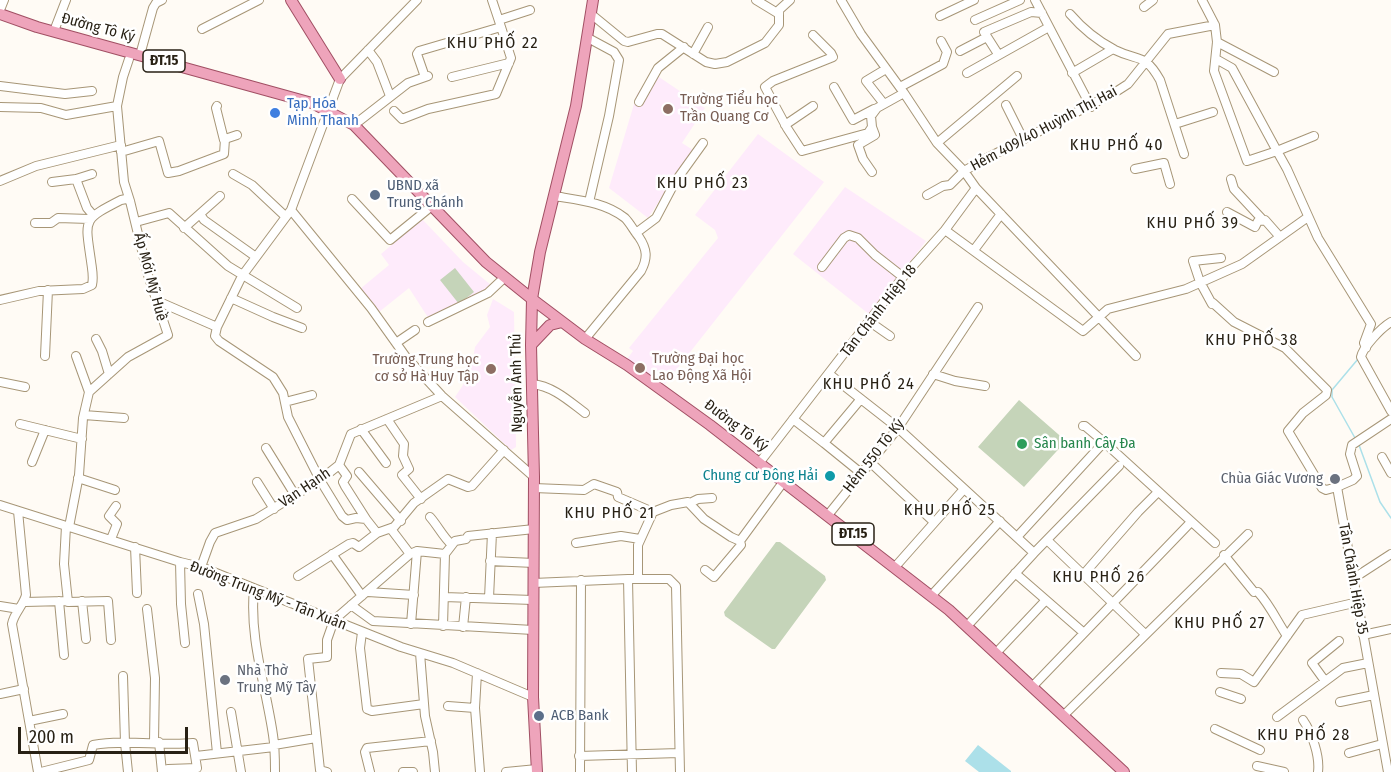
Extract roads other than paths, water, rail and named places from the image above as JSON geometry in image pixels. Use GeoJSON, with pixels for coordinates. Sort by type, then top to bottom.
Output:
{"type":"FeatureCollection","features":[{"type":"Feature","properties":{"kind":"main road"},"geometry":{"type":"LineString","coordinates":[[291,0],[340,79]]}},
{"type":"Feature","properties":{"kind":"main road","name":"Nguyễn Ảnh Thủ"},"geometry":{"type":"LineString","coordinates":[[537,771],[533,697],[532,299],[540,252],[576,106],[593,0]]}},
{"type":"Feature","properties":{"kind":"main road","name":"Đường Tô Ký"},"geometry":{"type":"LineString","coordinates":[[0,12],[135,57]]}},
{"type":"Feature","properties":{"kind":"main road","name":"Đường Tô Ký"},"geometry":{"type":"LineString","coordinates":[[0,21],[19,28],[312,103],[354,125],[486,262],[585,339],[627,365],[760,462],[968,625],[1124,772]]}},
{"type":"Feature","properties":{"kind":"main road"},"geometry":{"type":"LineString","coordinates":[[531,345],[537,336],[550,325],[562,322]]}},
{"type":"Feature","properties":{"kind":"street"},"geometry":{"type":"LineString","coordinates":[[0,12],[4,0]]}},
{"type":"Feature","properties":{"kind":"street"},"geometry":{"type":"LineString","coordinates":[[54,31],[66,0]]}},
{"type":"Feature","properties":{"kind":"street","name":"Ấp Mới Mỹ Huề"},"geometry":{"type":"LineString","coordinates":[[89,393],[128,357],[168,335],[155,300],[124,182],[117,106],[123,77],[135,57],[153,8],[162,0]]}},
{"type":"Feature","properties":{"kind":"street"},"geometry":{"type":"LineString","coordinates":[[202,29],[259,0]]}},
{"type":"Feature","properties":{"kind":"street"},"geometry":{"type":"LineString","coordinates":[[366,519],[347,520],[342,516],[320,480],[288,417],[283,393],[273,377],[215,336],[217,327],[242,276],[288,213],[340,79],[417,0]]}},
{"type":"Feature","properties":{"kind":"street"},"geometry":{"type":"LineString","coordinates":[[394,111],[402,119],[428,109],[496,94],[511,58],[492,0]]}},
{"type":"Feature","properties":{"kind":"street"},"geometry":{"type":"LineString","coordinates":[[756,0],[779,14]]}},
{"type":"Feature","properties":{"kind":"street"},"geometry":{"type":"LineString","coordinates":[[591,14],[624,41],[662,34],[710,63],[727,62],[765,43],[779,25],[779,10],[790,0]]}},
{"type":"Feature","properties":{"kind":"street"},"geometry":{"type":"LineString","coordinates":[[841,0],[861,34],[937,143],[964,171],[975,188],[1136,356]]}},
{"type":"Feature","properties":{"kind":"street"},"geometry":{"type":"LineString","coordinates":[[940,16],[974,0]]}},
{"type":"Feature","properties":{"kind":"street"},"geometry":{"type":"LineString","coordinates":[[975,20],[1020,0]]}},
{"type":"Feature","properties":{"kind":"street"},"geometry":{"type":"LineString","coordinates":[[1035,0],[1091,107]]}},
{"type":"Feature","properties":{"kind":"street"},"geometry":{"type":"LineString","coordinates":[[1144,7],[1154,0]]}},
{"type":"Feature","properties":{"kind":"street"},"geometry":{"type":"LineString","coordinates":[[1202,0],[1215,25],[1217,42],[1214,71],[1246,161],[1314,136]]}},
{"type":"Feature","properties":{"kind":"street"},"geometry":{"type":"LineString","coordinates":[[354,125],[408,83],[427,76],[417,54],[419,51],[500,24],[530,10]]}},
{"type":"Feature","properties":{"kind":"street"},"geometry":{"type":"LineString","coordinates":[[998,54],[984,32],[1031,12],[1042,13]]}},
{"type":"Feature","properties":{"kind":"street"},"geometry":{"type":"LineString","coordinates":[[1070,14],[1082,28],[1113,48],[1146,60],[1160,80],[1184,154]]}},
{"type":"Feature","properties":{"kind":"street","name":"Hẻm 409/40 Huỳnh Thị Hai"},"geometry":{"type":"LineString","coordinates":[[927,195],[943,186],[950,185],[964,171],[1023,139],[1091,107],[1128,84],[1168,34],[1215,25]]}},
{"type":"Feature","properties":{"kind":"street"},"geometry":{"type":"LineString","coordinates":[[693,54],[708,27]]}},
{"type":"Feature","properties":{"kind":"street"},"geometry":{"type":"LineString","coordinates":[[967,73],[1049,27]]}},
{"type":"Feature","properties":{"kind":"street"},"geometry":{"type":"LineString","coordinates":[[813,35],[833,57],[772,81],[765,87],[785,125],[802,151],[868,133],[872,127]]}},
{"type":"Feature","properties":{"kind":"street"},"geometry":{"type":"LineString","coordinates":[[960,51],[987,37]]}},
{"type":"Feature","properties":{"kind":"street"},"geometry":{"type":"LineString","coordinates":[[588,38],[614,52],[619,60],[589,202]]}},
{"type":"Feature","properties":{"kind":"street"},"geometry":{"type":"LineString","coordinates":[[834,87],[853,120],[880,106],[943,64],[947,52],[941,41]]}},
{"type":"Feature","properties":{"kind":"street"},"geometry":{"type":"LineString","coordinates":[[1217,42],[1274,72]]}},
{"type":"Feature","properties":{"kind":"street"},"geometry":{"type":"LineString","coordinates":[[639,102],[658,69],[684,47]]}},
{"type":"Feature","properties":{"kind":"street"},"geometry":{"type":"LineString","coordinates":[[1072,73],[1113,48]]}},
{"type":"Feature","properties":{"kind":"street"},"geometry":{"type":"LineString","coordinates":[[368,50],[390,96]]}},
{"type":"Feature","properties":{"kind":"street"},"geometry":{"type":"LineString","coordinates":[[1216,59],[1232,68],[1287,169],[1308,217],[1371,324],[1361,359],[1391,411]]}},
{"type":"Feature","properties":{"kind":"street"},"geometry":{"type":"LineString","coordinates":[[452,77],[509,63]]}},
{"type":"Feature","properties":{"kind":"street"},"geometry":{"type":"LineString","coordinates":[[880,106],[866,81],[886,69]]}},
{"type":"Feature","properties":{"kind":"street"},"geometry":{"type":"LineString","coordinates":[[937,143],[1017,76]]}},
{"type":"Feature","properties":{"kind":"street"},"geometry":{"type":"LineString","coordinates":[[0,86],[65,94],[92,91]]}},
{"type":"Feature","properties":{"kind":"street"},"geometry":{"type":"LineString","coordinates":[[1006,105],[1023,139]]}},
{"type":"Feature","properties":{"kind":"street"},"geometry":{"type":"LineString","coordinates":[[0,108],[41,108],[66,115],[117,106]]}},
{"type":"Feature","properties":{"kind":"street"},"geometry":{"type":"LineString","coordinates":[[0,181],[36,166],[159,141],[168,172],[179,171],[224,154],[224,140],[216,108],[218,106]]}},
{"type":"Feature","properties":{"kind":"street"},"geometry":{"type":"LineString","coordinates":[[785,125],[813,106]]}},
{"type":"Feature","properties":{"kind":"street"},"geometry":{"type":"LineString","coordinates":[[872,172],[863,159],[858,145],[875,135],[871,116],[880,106]]}},
{"type":"Feature","properties":{"kind":"street"},"geometry":{"type":"LineString","coordinates":[[1175,124],[1213,112]]}},
{"type":"Feature","properties":{"kind":"street"},"geometry":{"type":"LineString","coordinates":[[224,140],[237,135]]}},
{"type":"Feature","properties":{"kind":"street"},"geometry":{"type":"LineString","coordinates":[[636,233],[656,218],[675,183],[703,142]]}},
{"type":"Feature","properties":{"kind":"street"},"geometry":{"type":"LineString","coordinates":[[1135,169],[1164,163],[1170,184]]}},
{"type":"Feature","properties":{"kind":"street"},"geometry":{"type":"LineString","coordinates":[[52,182],[92,174]]}},
{"type":"Feature","properties":{"kind":"street"},"geometry":{"type":"LineString","coordinates":[[233,174],[288,213],[371,308],[406,357],[442,396],[534,477]]}},
{"type":"Feature","properties":{"kind":"street"},"geometry":{"type":"LineString","coordinates":[[0,300],[48,290],[83,289],[92,285],[93,274],[86,231],[91,217],[76,179]]}},
{"type":"Feature","properties":{"kind":"street"},"geometry":{"type":"LineString","coordinates":[[1231,179],[1234,189],[1280,237]]}},
{"type":"Feature","properties":{"kind":"street","name":"Tân Chánh Hiệp 18"},"geometry":{"type":"LineString","coordinates":[[760,462],[903,277],[945,230],[975,188]]}},
{"type":"Feature","properties":{"kind":"street"},"geometry":{"type":"LineString","coordinates":[[184,228],[220,196]]}},
{"type":"Feature","properties":{"kind":"street"},"geometry":{"type":"LineString","coordinates":[[554,196],[608,208],[626,219],[646,251],[645,263],[641,271],[585,339]]}},
{"type":"Feature","properties":{"kind":"street"},"geometry":{"type":"LineString","coordinates":[[352,199],[390,240],[433,205]]}},
{"type":"Feature","properties":{"kind":"street"},"geometry":{"type":"LineString","coordinates":[[34,223],[51,223],[58,218],[91,217],[121,200],[130,201]]}},
{"type":"Feature","properties":{"kind":"street"},"geometry":{"type":"LineString","coordinates":[[1227,212],[1255,227],[1262,219]]}},
{"type":"Feature","properties":{"kind":"street"},"geometry":{"type":"LineString","coordinates":[[136,222],[169,213],[209,251],[242,276],[297,308]]}},
{"type":"Feature","properties":{"kind":"street"},"geometry":{"type":"LineString","coordinates":[[200,214],[204,220],[256,257]]}},
{"type":"Feature","properties":{"kind":"street"},"geometry":{"type":"LineString","coordinates":[[974,250],[1001,214]]}},
{"type":"Feature","properties":{"kind":"street"},"geometry":{"type":"LineString","coordinates":[[945,230],[1083,331],[1108,309],[1186,289],[1242,264],[1308,217]]}},
{"type":"Feature","properties":{"kind":"street"},"geometry":{"type":"LineString","coordinates":[[822,267],[844,238],[854,235],[903,277]]}},
{"type":"Feature","properties":{"kind":"street"},"geometry":{"type":"LineString","coordinates":[[1221,258],[1193,261],[1200,282],[1212,304],[1234,322],[1285,348],[1327,390],[1326,395],[1302,414],[1288,430],[1323,489],[1337,487],[1356,477],[1350,451],[1357,440],[1391,419]]}},
{"type":"Feature","properties":{"kind":"street"},"geometry":{"type":"LineString","coordinates":[[428,322],[488,293],[505,277]]}},
{"type":"Feature","properties":{"kind":"street"},"geometry":{"type":"LineString","coordinates":[[45,356],[48,290]]}},
{"type":"Feature","properties":{"kind":"street"},"geometry":{"type":"LineString","coordinates":[[231,298],[302,328]]}},
{"type":"Feature","properties":{"kind":"street"},"geometry":{"type":"LineString","coordinates":[[155,300],[217,327]]}},
{"type":"Feature","properties":{"kind":"street","name":"Hẻm 550 Tô Ký"},"geometry":{"type":"LineString","coordinates":[[828,515],[897,428],[978,307]]}},
{"type":"Feature","properties":{"kind":"street"},"geometry":{"type":"LineString","coordinates":[[870,322],[890,336]]}},
{"type":"Feature","properties":{"kind":"street"},"geometry":{"type":"LineString","coordinates":[[1364,346],[1391,322]]}},
{"type":"Feature","properties":{"kind":"street"},"geometry":{"type":"LineString","coordinates":[[396,343],[415,330]]}},
{"type":"Feature","properties":{"kind":"street"},"geometry":{"type":"LineString","coordinates":[[96,339],[109,374]]}},
{"type":"Feature","properties":{"kind":"street"},"geometry":{"type":"LineString","coordinates":[[64,655],[64,564],[67,527],[78,478],[84,415],[89,393],[76,356]]}},
{"type":"Feature","properties":{"kind":"street"},"geometry":{"type":"LineString","coordinates":[[829,374],[897,428],[1034,553]]}},
{"type":"Feature","properties":{"kind":"street"},"geometry":{"type":"LineString","coordinates":[[933,374],[955,381],[986,386]]}},
{"type":"Feature","properties":{"kind":"street"},"geometry":{"type":"LineString","coordinates":[[0,382],[25,387]]}},
{"type":"Feature","properties":{"kind":"street"},"geometry":{"type":"LineString","coordinates":[[532,384],[555,391],[585,413]]}},
{"type":"Feature","properties":{"kind":"street"},"geometry":{"type":"LineString","coordinates":[[285,402],[312,395]]}},
{"type":"Feature","properties":{"kind":"street"},"geometry":{"type":"LineString","coordinates":[[386,463],[361,429],[442,396]]}},
{"type":"Feature","properties":{"kind":"street"},"geometry":{"type":"LineString","coordinates":[[824,443],[860,399]]}},
{"type":"Feature","properties":{"kind":"street"},"geometry":{"type":"LineString","coordinates":[[84,415],[124,418]]}},
{"type":"Feature","properties":{"kind":"street"},"geometry":{"type":"LineString","coordinates":[[387,419],[404,444],[403,456],[409,469],[402,475],[421,499]]}},
{"type":"Feature","properties":{"kind":"street"},"geometry":{"type":"LineString","coordinates":[[794,419],[861,474]]}},
{"type":"Feature","properties":{"kind":"street"},"geometry":{"type":"LineString","coordinates":[[20,424],[81,439]]}},
{"type":"Feature","properties":{"kind":"street"},"geometry":{"type":"LineString","coordinates":[[1083,426],[1104,442],[1190,523],[1215,543]]}},
{"type":"Feature","properties":{"kind":"street","name":"Vạn Hạnh"},"geometry":{"type":"LineString","coordinates":[[201,567],[215,533],[256,519],[320,480],[339,465],[349,436],[361,429]]}},
{"type":"Feature","properties":{"kind":"street"},"geometry":{"type":"LineString","coordinates":[[32,462],[45,430]]}},
{"type":"Feature","properties":{"kind":"street"},"geometry":{"type":"LineString","coordinates":[[1017,537],[1104,442]]}},
{"type":"Feature","properties":{"kind":"street"},"geometry":{"type":"LineString","coordinates":[[266,448],[295,495]]}},
{"type":"Feature","properties":{"kind":"street"},"geometry":{"type":"LineString","coordinates":[[298,576],[351,543],[358,547],[376,533],[391,529],[401,521],[414,503],[448,479],[468,487],[472,486],[504,450]]}},
{"type":"Feature","properties":{"kind":"street"},"geometry":{"type":"LineString","coordinates":[[1382,457],[1391,473]]}},
{"type":"Feature","properties":{"kind":"street"},"geometry":{"type":"LineString","coordinates":[[870,462],[934,522]]}},
{"type":"Feature","properties":{"kind":"street"},"geometry":{"type":"LineString","coordinates":[[339,465],[347,476],[343,482],[345,486],[376,533]]}},
{"type":"Feature","properties":{"kind":"street"},"geometry":{"type":"LineString","coordinates":[[968,625],[1119,466]]}},
{"type":"Feature","properties":{"kind":"street"},"geometry":{"type":"LineString","coordinates":[[359,472],[401,521]]}},
{"type":"Feature","properties":{"kind":"street"},"geometry":{"type":"LineString","coordinates":[[78,478],[115,490]]}},
{"type":"Feature","properties":{"kind":"street"},"geometry":{"type":"LineString","coordinates":[[705,570],[717,580],[741,545],[740,541],[784,481]]}},
{"type":"Feature","properties":{"kind":"street"},"geometry":{"type":"LineString","coordinates":[[257,482],[274,509]]}},
{"type":"Feature","properties":{"kind":"street"},"geometry":{"type":"LineString","coordinates":[[534,488],[584,490],[594,484],[613,490],[617,492],[618,497],[653,512]]}},
{"type":"Feature","properties":{"kind":"street","name":"Tân Chánh Hiệp 35"},"geometry":{"type":"LineString","coordinates":[[1337,487],[1386,750],[1388,772]]}},
{"type":"Feature","properties":{"kind":"street"},"geometry":{"type":"LineString","coordinates":[[895,567],[964,489]]}},
{"type":"Feature","properties":{"kind":"street"},"geometry":{"type":"LineString","coordinates":[[1083,575],[1158,492]]}},
{"type":"Feature","properties":{"kind":"street"},"geometry":{"type":"LineString","coordinates":[[638,579],[638,545],[653,512],[671,505],[690,503],[698,498],[712,498]]}},
{"type":"Feature","properties":{"kind":"street"},"geometry":{"type":"LineString","coordinates":[[690,503],[704,519],[730,537],[740,541]]}},
{"type":"Feature","properties":{"kind":"street","name":"Đường Trung Mỹ - Tân Xuân"},"geometry":{"type":"LineString","coordinates":[[0,505],[201,567],[362,632],[477,673],[533,697]]}},
{"type":"Feature","properties":{"kind":"street"},"geometry":{"type":"LineString","coordinates":[[111,539],[117,524],[109,517],[116,506]]}},
{"type":"Feature","properties":{"kind":"street"},"geometry":{"type":"LineString","coordinates":[[18,511],[26,595],[12,624],[40,772],[88,760],[93,745],[125,742],[157,742],[174,745],[193,743],[197,768],[165,771],[157,742],[154,678],[147,609]]}},
{"type":"Feature","properties":{"kind":"street"},"geometry":{"type":"LineString","coordinates":[[430,517],[452,545]]}},
{"type":"Feature","properties":{"kind":"street"},"geometry":{"type":"LineString","coordinates":[[931,596],[1000,521]]}},
{"type":"Feature","properties":{"kind":"street"},"geometry":{"type":"LineString","coordinates":[[1033,686],[1190,523]]}},
{"type":"Feature","properties":{"kind":"street"},"geometry":{"type":"LineString","coordinates":[[391,529],[414,552],[445,554]]}},
{"type":"Feature","properties":{"kind":"street"},"geometry":{"type":"LineString","coordinates":[[443,626],[445,554],[455,541],[466,539],[468,536],[534,530]]}},
{"type":"Feature","properties":{"kind":"street"},"geometry":{"type":"LineString","coordinates":[[489,598],[492,533]]}},
{"type":"Feature","properties":{"kind":"street"},"geometry":{"type":"LineString","coordinates":[[1064,716],[1224,555],[1248,534]]}},
{"type":"Feature","properties":{"kind":"street"},"geometry":{"type":"LineString","coordinates":[[576,543],[621,536],[640,538]]}},
{"type":"Feature","properties":{"kind":"street"},"geometry":{"type":"LineString","coordinates":[[1047,540],[1145,634]]}},
{"type":"Feature","properties":{"kind":"street"},"geometry":{"type":"LineString","coordinates":[[135,547],[137,593]]}},
{"type":"Feature","properties":{"kind":"street"},"geometry":{"type":"LineString","coordinates":[[327,772],[320,770],[308,659],[327,657],[327,640],[334,620],[414,552]]}},
{"type":"Feature","properties":{"kind":"street"},"geometry":{"type":"LineString","coordinates":[[411,624],[414,552]]}},
{"type":"Feature","properties":{"kind":"street"},"geometry":{"type":"LineString","coordinates":[[332,554],[365,594],[414,595]]}},
{"type":"Feature","properties":{"kind":"street"},"geometry":{"type":"LineString","coordinates":[[1354,578],[1391,554]]}},
{"type":"Feature","properties":{"kind":"street"},"geometry":{"type":"LineString","coordinates":[[1224,555],[1270,605],[1287,636]]}},
{"type":"Feature","properties":{"kind":"street"},"geometry":{"type":"LineString","coordinates":[[490,561],[534,563]]}},
{"type":"Feature","properties":{"kind":"street"},"geometry":{"type":"LineString","coordinates":[[180,562],[185,643]]}},
{"type":"Feature","properties":{"kind":"street"},"geometry":{"type":"LineString","coordinates":[[1015,573],[1084,633]]}},
{"type":"Feature","properties":{"kind":"street"},"geometry":{"type":"LineString","coordinates":[[628,579],[632,772]]}},
{"type":"Feature","properties":{"kind":"street"},"geometry":{"type":"LineString","coordinates":[[533,583],[669,579],[676,586],[680,772]]}},
{"type":"Feature","properties":{"kind":"street"},"geometry":{"type":"LineString","coordinates":[[580,772],[581,580]]}},
{"type":"Feature","properties":{"kind":"street"},"geometry":{"type":"LineString","coordinates":[[254,589],[252,604],[260,670],[274,746],[275,772]]}},
{"type":"Feature","properties":{"kind":"street"},"geometry":{"type":"LineString","coordinates":[[198,594],[204,624],[217,753]]}},
{"type":"Feature","properties":{"kind":"street"},"geometry":{"type":"LineString","coordinates":[[444,597],[533,600]]}},
{"type":"Feature","properties":{"kind":"street"},"geometry":{"type":"LineString","coordinates":[[463,627],[466,597]]}},
{"type":"Feature","properties":{"kind":"street"},"geometry":{"type":"LineString","coordinates":[[997,652],[1046,600]]}},
{"type":"Feature","properties":{"kind":"street"},"geometry":{"type":"LineString","coordinates":[[0,606],[64,601],[108,601],[111,640]]}},
{"type":"Feature","properties":{"kind":"street"},"geometry":{"type":"LineString","coordinates":[[82,602],[86,639]]}},
{"type":"Feature","properties":{"kind":"street"},"geometry":{"type":"LineString","coordinates":[[1221,673],[1236,673],[1254,682],[1304,614],[1358,602]]}},
{"type":"Feature","properties":{"kind":"street"},"geometry":{"type":"LineString","coordinates":[[351,605],[373,621],[533,630]]}},
{"type":"Feature","properties":{"kind":"street"},"geometry":{"type":"LineString","coordinates":[[1363,634],[1391,629]]}},
{"type":"Feature","properties":{"kind":"street"},"geometry":{"type":"LineString","coordinates":[[362,632],[360,648],[367,709],[372,711],[424,704]]}},
{"type":"Feature","properties":{"kind":"street"},"geometry":{"type":"LineString","coordinates":[[1325,681],[1312,663],[1338,641]]}},
{"type":"Feature","properties":{"kind":"street"},"geometry":{"type":"LineString","coordinates":[[420,653],[424,704],[435,772]]}},
{"type":"Feature","properties":{"kind":"street"},"geometry":{"type":"LineString","coordinates":[[1277,717],[1343,668],[1368,663]]}},
{"type":"Feature","properties":{"kind":"street"},"geometry":{"type":"LineString","coordinates":[[477,673],[475,708],[480,772]]}},
{"type":"Feature","properties":{"kind":"street"},"geometry":{"type":"LineString","coordinates":[[123,676],[128,772]]}},
{"type":"Feature","properties":{"kind":"street"},"geometry":{"type":"LineString","coordinates":[[0,694],[24,689]]}},
{"type":"Feature","properties":{"kind":"street"},"geometry":{"type":"LineString","coordinates":[[1220,692],[1241,699]]}},
{"type":"Feature","properties":{"kind":"street"},"geometry":{"type":"LineString","coordinates":[[1340,702],[1374,695]]}},
{"type":"Feature","properties":{"kind":"street"},"geometry":{"type":"LineString","coordinates":[[448,706],[475,708]]}},
{"type":"Feature","properties":{"kind":"street"},"geometry":{"type":"LineString","coordinates":[[231,712],[241,772]]}},
{"type":"Feature","properties":{"kind":"street"},"geometry":{"type":"LineString","coordinates":[[29,721],[63,714]]}},
{"type":"Feature","properties":{"kind":"street"},"geometry":{"type":"LineString","coordinates":[[1303,720],[1310,731],[1318,762],[1318,772]]}},
{"type":"Feature","properties":{"kind":"street"},"geometry":{"type":"LineString","coordinates":[[1215,729],[1260,750]]}},
{"type":"Feature","properties":{"kind":"street"},"geometry":{"type":"LineString","coordinates":[[196,756],[316,738]]}},
{"type":"Feature","properties":{"kind":"street"},"geometry":{"type":"LineString","coordinates":[[370,772],[365,752],[367,748],[430,741]]}},
{"type":"Feature","properties":{"kind":"street"},"geometry":{"type":"LineString","coordinates":[[1349,753],[1386,750]]}},
{"type":"Feature","properties":{"kind":"street"},"geometry":{"type":"LineString","coordinates":[[579,756],[679,753]]}},
{"type":"Feature","properties":{"kind":"street"},"geometry":{"type":"LineString","coordinates":[[1257,766],[1284,772]]}},
{"type":"Feature","properties":{"kind":"street"},"geometry":{"type":"LineString","coordinates":[[506,772],[537,771]]}},
{"type":"Feature","properties":{"kind":"street"},"geometry":{"type":"LineString","coordinates":[[403,772],[413,772]]}},
{"type":"Feature","properties":{"kind":"water"},"geometry":{"type":"Polygon","coordinates":[[[978,745],[1011,772],[979,772],[965,761],[978,745]]]}},
{"type":"Feature","properties":{"kind":"waterway"},"geometry":{"type":"LineString","coordinates":[[1371,334],[1383,323]]}},
{"type":"Feature","properties":{"kind":"waterway"},"geometry":{"type":"LineString","coordinates":[[1355,438],[1332,397],[1332,390],[1358,359]]}},
{"type":"Feature","properties":{"kind":"waterway"},"geometry":{"type":"LineString","coordinates":[[1359,445],[1380,502],[1391,518]]}},
{"type":"Feature","properties":{"kind":"place","name":"Trường Tiểu học Trần Quang Cơ"},"geometry":{"type":"Point","coordinates":[668,109]}},
{"type":"Feature","properties":{"kind":"place","name":"Tạp Hóa Minh Thanh"},"geometry":{"type":"Point","coordinates":[275,113]}},
{"type":"Feature","properties":{"kind":"place","name":"UBND xã Trung Chánh"},"geometry":{"type":"Point","coordinates":[375,195]}},
{"type":"Feature","properties":{"kind":"place","name":"Trường Đại học Lao Động Xã Hội"},"geometry":{"type":"Point","coordinates":[640,368]}},
{"type":"Feature","properties":{"kind":"place","name":"Trường Trung học cơ sở Hà Huy Tập"},"geometry":{"type":"Point","coordinates":[491,369]}},
{"type":"Feature","properties":{"kind":"place","name":"Sân banh Cây Đa"},"geometry":{"type":"Point","coordinates":[1022,444]}},
{"type":"Feature","properties":{"kind":"place","name":"Chung cư Đông Hải"},"geometry":{"type":"Point","coordinates":[830,476]}},
{"type":"Feature","properties":{"kind":"place","name":"Chùa Giác Vương"},"geometry":{"type":"Point","coordinates":[1335,479]}},
{"type":"Feature","properties":{"kind":"place","name":"Nhà Thờ Trung Mỹ Tây"},"geometry":{"type":"Point","coordinates":[225,680]}},
{"type":"Feature","properties":{"kind":"place","name":"ACB Bank"},"geometry":{"type":"Point","coordinates":[539,716]}},
{"type":"Feature","properties":{"kind":"district","name":"KHU PHỐ 22"},"geometry":{"type":"Point","coordinates":[493,44]}},
{"type":"Feature","properties":{"kind":"district","name":"KHU PHỐ 40"},"geometry":{"type":"Point","coordinates":[1117,146]}},
{"type":"Feature","properties":{"kind":"district","name":"KHU PHỐ 23"},"geometry":{"type":"Point","coordinates":[703,184]}},
{"type":"Feature","properties":{"kind":"district","name":"KHU PHỐ 39"},"geometry":{"type":"Point","coordinates":[1193,224]}},
{"type":"Feature","properties":{"kind":"district","name":"KHU PHỐ 38"},"geometry":{"type":"Point","coordinates":[1252,341]}},
{"type":"Feature","properties":{"kind":"district","name":"KHU PHỐ 24"},"geometry":{"type":"Point","coordinates":[869,385]}},
{"type":"Feature","properties":{"kind":"district","name":"KHU PHỐ 25"},"geometry":{"type":"Point","coordinates":[950,511]}},
{"type":"Feature","properties":{"kind":"district","name":"KHU PHỐ 21"},"geometry":{"type":"Point","coordinates":[610,514]}},
{"type":"Feature","properties":{"kind":"district","name":"KHU PHỐ 26"},"geometry":{"type":"Point","coordinates":[1099,578]}},
{"type":"Feature","properties":{"kind":"district","name":"KHU PHỐ 27"},"geometry":{"type":"Point","coordinates":[1220,624]}},
{"type":"Feature","properties":{"kind":"district","name":"KHU PHỐ 28"},"geometry":{"type":"Point","coordinates":[1304,736]}}]}
